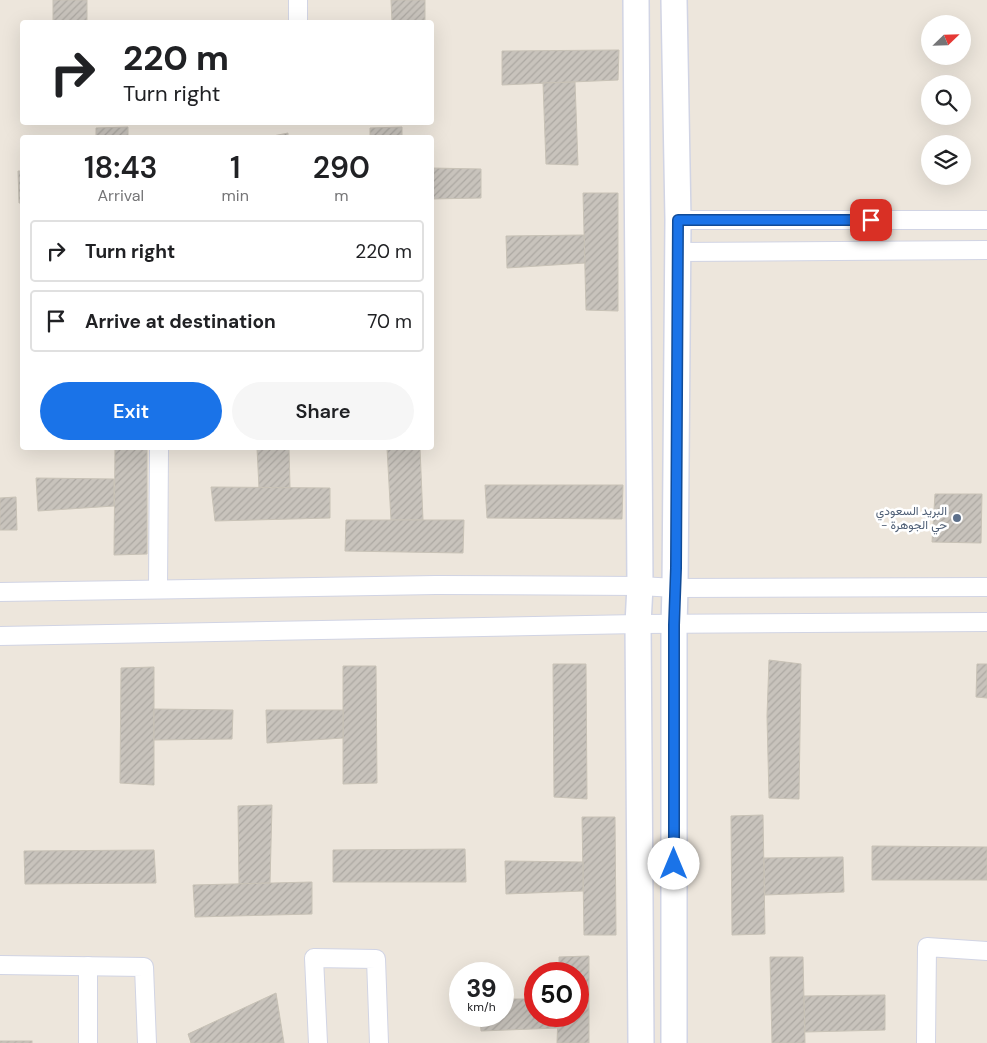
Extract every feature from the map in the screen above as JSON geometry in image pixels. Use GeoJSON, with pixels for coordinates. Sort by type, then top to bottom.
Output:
{"type":"FeatureCollection","features":[{"type":"Feature","properties":{"kind":"main road"},"geometry":{"type":"LineString","coordinates":[[636,0],[641,1043]]}},
{"type":"Feature","properties":{"kind":"main road"},"geometry":{"type":"LineString","coordinates":[[674,0],[678,220],[674,625],[674,1043]]}},
{"type":"Feature","properties":{"kind":"street"},"geometry":{"type":"LineString","coordinates":[[298,0],[298,20]]}},
{"type":"Feature","properties":{"kind":"street"},"geometry":{"type":"LineString","coordinates":[[678,220],[987,220]]}},
{"type":"Feature","properties":{"kind":"street"},"geometry":{"type":"LineString","coordinates":[[678,252],[987,250]]}},
{"type":"Feature","properties":{"kind":"street"},"geometry":{"type":"LineString","coordinates":[[158,589],[159,450]]}},
{"type":"Feature","properties":{"kind":"street"},"geometry":{"type":"LineString","coordinates":[[0,592],[436,585],[640,586],[675,588],[987,587]]}},
{"type":"Feature","properties":{"kind":"street"},"geometry":{"type":"LineString","coordinates":[[0,636],[638,624],[987,622]]}},
{"type":"Feature","properties":{"kind":"street"},"geometry":{"type":"LineString","coordinates":[[926,1043],[927,947],[987,951]]}},
{"type":"Feature","properties":{"kind":"street"},"geometry":{"type":"LineString","coordinates":[[318,1043],[314,958],[376,959],[379,1043]]}},
{"type":"Feature","properties":{"kind":"street"},"geometry":{"type":"LineString","coordinates":[[0,965],[144,967],[147,1043]]}},
{"type":"Feature","properties":{"kind":"street"},"geometry":{"type":"LineString","coordinates":[[88,966],[88,1043]]}},
{"type":"Feature","properties":{"kind":"building"},"geometry":{"type":"Polygon","coordinates":[[[53,0],[87,0],[87,20],[53,20],[53,0]]]}},
{"type":"Feature","properties":{"kind":"building"},"geometry":{"type":"Polygon","coordinates":[[[391,0],[425,0],[425,20],[392,20],[391,0]]]}},
{"type":"Feature","properties":{"kind":"building"},"geometry":{"type":"Polygon","coordinates":[[[619,50],[618,80],[502,85],[502,51],[619,50]]]}},
{"type":"Feature","properties":{"kind":"building"},"geometry":{"type":"Polygon","coordinates":[[[575,82],[578,165],[546,164],[543,83],[575,82]]]}},
{"type":"Feature","properties":{"kind":"building"},"geometry":{"type":"Polygon","coordinates":[[[128,127],[128,135],[96,135],[96,128],[128,127]]]}},
{"type":"Feature","properties":{"kind":"building"},"geometry":{"type":"Polygon","coordinates":[[[402,127],[402,135],[370,135],[370,128],[402,127]]]}},
{"type":"Feature","properties":{"kind":"building"},"geometry":{"type":"Polygon","coordinates":[[[434,168],[481,169],[481,198],[434,199],[434,168]]]}},
{"type":"Feature","properties":{"kind":"building"},"geometry":{"type":"Polygon","coordinates":[[[18,171],[20,171],[20,203],[18,171]]]}},
{"type":"Feature","properties":{"kind":"building"},"geometry":{"type":"Polygon","coordinates":[[[583,193],[618,193],[618,311],[586,310],[583,193]]]}},
{"type":"Feature","properties":{"kind":"building"},"geometry":{"type":"Polygon","coordinates":[[[584,235],[585,263],[507,268],[506,236],[584,235]]]}},
{"type":"Feature","properties":{"kind":"building"},"geometry":{"type":"Polygon","coordinates":[[[115,450],[147,450],[147,554],[114,555],[115,450]]]}},
{"type":"Feature","properties":{"kind":"building"},"geometry":{"type":"Polygon","coordinates":[[[257,450],[289,450],[290,488],[259,488],[257,450]]]}},
{"type":"Feature","properties":{"kind":"building"},"geometry":{"type":"Polygon","coordinates":[[[387,450],[420,450],[423,520],[391,520],[387,450]]]}},
{"type":"Feature","properties":{"kind":"building"},"geometry":{"type":"Polygon","coordinates":[[[36,478],[114,479],[114,506],[38,511],[36,478]]]}},
{"type":"Feature","properties":{"kind":"building"},"geometry":{"type":"Polygon","coordinates":[[[485,485],[623,485],[622,519],[487,518],[485,485]]]}},
{"type":"Feature","properties":{"kind":"building"},"geometry":{"type":"Polygon","coordinates":[[[211,487],[330,488],[330,518],[215,521],[211,487]]]}},
{"type":"Feature","properties":{"kind":"building","name":"البريد السعودي - حي الجوهرة"},"geometry":{"type":"Polygon","coordinates":[[[935,494],[982,494],[981,543],[932,542],[935,494]]]}},
{"type":"Feature","properties":{"kind":"building"},"geometry":{"type":"Polygon","coordinates":[[[16,497],[17,530],[0,530],[0,498],[16,497]]]}},
{"type":"Feature","properties":{"kind":"building"},"geometry":{"type":"Polygon","coordinates":[[[346,520],[464,520],[463,553],[345,551],[346,520]]]}},
{"type":"Feature","properties":{"kind":"building"},"geometry":{"type":"Polygon","coordinates":[[[769,660],[801,664],[799,799],[769,798],[767,716],[769,660]]]}},
{"type":"Feature","properties":{"kind":"building"},"geometry":{"type":"Polygon","coordinates":[[[553,664],[586,664],[587,799],[554,797],[553,664]]]}},
{"type":"Feature","properties":{"kind":"building"},"geometry":{"type":"Polygon","coordinates":[[[977,664],[987,664],[987,698],[976,697],[977,664]]]}},
{"type":"Feature","properties":{"kind":"building"},"geometry":{"type":"Polygon","coordinates":[[[343,666],[376,666],[377,783],[343,784],[343,666]]]}},
{"type":"Feature","properties":{"kind":"building"},"geometry":{"type":"Polygon","coordinates":[[[154,667],[154,785],[120,783],[121,668],[154,667]]]}},
{"type":"Feature","properties":{"kind":"building"},"geometry":{"type":"Polygon","coordinates":[[[154,709],[233,710],[232,739],[154,740],[154,709]]]}},
{"type":"Feature","properties":{"kind":"building"},"geometry":{"type":"Polygon","coordinates":[[[266,710],[343,710],[343,738],[267,743],[266,710]]]}},
{"type":"Feature","properties":{"kind":"building"},"geometry":{"type":"Polygon","coordinates":[[[272,805],[270,883],[239,884],[238,806],[272,805]]]}},
{"type":"Feature","properties":{"kind":"building"},"geometry":{"type":"Polygon","coordinates":[[[763,815],[765,934],[732,935],[731,816],[763,815]]]}},
{"type":"Feature","properties":{"kind":"building"},"geometry":{"type":"Polygon","coordinates":[[[582,817],[615,817],[616,935],[584,935],[582,817]]]}},
{"type":"Feature","properties":{"kind":"building"},"geometry":{"type":"Polygon","coordinates":[[[872,846],[987,847],[987,880],[872,880],[872,846]]]}},
{"type":"Feature","properties":{"kind":"building"},"geometry":{"type":"Polygon","coordinates":[[[465,849],[466,882],[333,882],[333,850],[465,849]]]}},
{"type":"Feature","properties":{"kind":"building"},"geometry":{"type":"Polygon","coordinates":[[[154,850],[156,883],[25,884],[24,851],[154,850]]]}},
{"type":"Feature","properties":{"kind":"building"},"geometry":{"type":"Polygon","coordinates":[[[843,857],[844,892],[765,895],[764,858],[843,857]]]}},
{"type":"Feature","properties":{"kind":"building"},"geometry":{"type":"Polygon","coordinates":[[[505,861],[583,862],[583,891],[506,894],[505,861]]]}},
{"type":"Feature","properties":{"kind":"building"},"geometry":{"type":"Polygon","coordinates":[[[312,882],[312,914],[195,917],[193,885],[312,882]]]}},
{"type":"Feature","properties":{"kind":"building"},"geometry":{"type":"Polygon","coordinates":[[[589,956],[589,962],[559,962],[559,957],[589,956]]]}},
{"type":"Feature","properties":{"kind":"building"},"geometry":{"type":"Polygon","coordinates":[[[770,957],[803,957],[805,1043],[772,1043],[770,957]]]}},
{"type":"Feature","properties":{"kind":"building"},"geometry":{"type":"Polygon","coordinates":[[[276,993],[284,1043],[191,1043],[188,1034],[276,993]]]}},
{"type":"Feature","properties":{"kind":"building"},"geometry":{"type":"Polygon","coordinates":[[[885,995],[885,1030],[805,1032],[804,996],[885,995]]]}},
{"type":"Feature","properties":{"kind":"building"},"geometry":{"type":"Polygon","coordinates":[[[514,999],[524,999],[524,1027],[558,1027],[558,1028],[481,1031],[481,1027],[514,1027],[514,999]]]}},
{"type":"Feature","properties":{"kind":"building"},"geometry":{"type":"Polygon","coordinates":[[[558,1027],[589,1027],[589,1043],[557,1043],[558,1027]]]}},
{"type":"Feature","properties":{"kind":"building"},"geometry":{"type":"Polygon","coordinates":[[[0,1041],[32,1041],[32,1043],[0,1043],[0,1041]]]}},
{"type":"Feature","properties":{"kind":"place","name":"البريد السعودي - حي الجوهرة"},"geometry":{"type":"Point","coordinates":[957,518]}},
{"type":"Feature","properties":{"kind":"route"},"geometry":{"type":"LineString","coordinates":[[674,864],[678,220],[871,220]]}}]}
